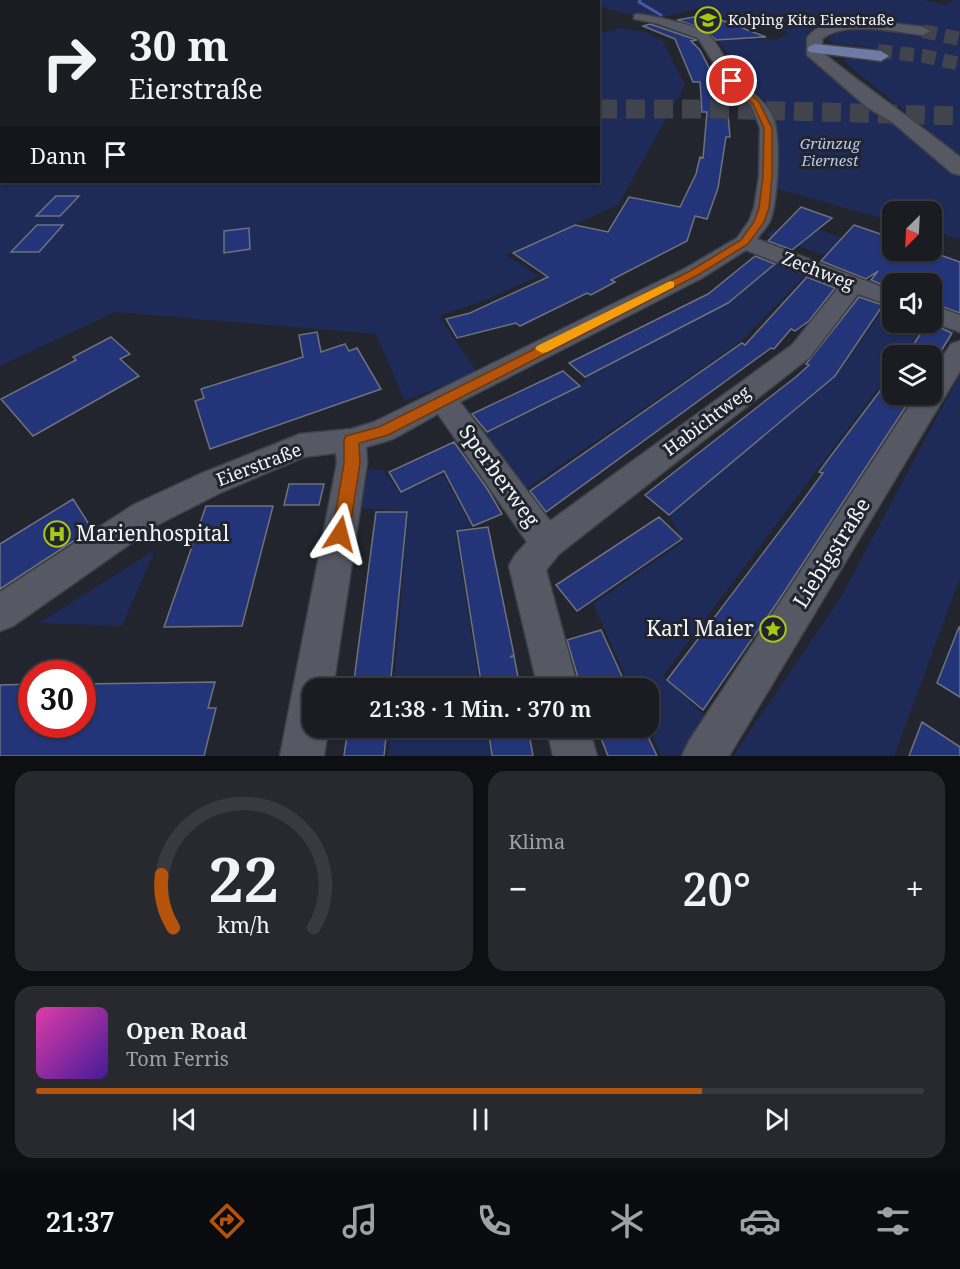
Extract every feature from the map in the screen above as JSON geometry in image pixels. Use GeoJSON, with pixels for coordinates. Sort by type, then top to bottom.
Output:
{"type":"FeatureCollection","features":[{"type":"Feature","properties":{"kind":"main road"},"geometry":{"type":"LineString","coordinates":[[924,31],[877,26],[828,28],[814,43],[815,55],[960,168]]}},
{"type":"Feature","properties":{"kind":"main road"},"geometry":{"type":"LineString","coordinates":[[814,43],[844,55],[879,54]]}},
{"type":"Feature","properties":{"kind":"main road"},"geometry":{"type":"LineString","coordinates":[[844,55],[898,118]]}},
{"type":"Feature","properties":{"kind":"street","name":"Eierstraße"},"geometry":{"type":"LineString","coordinates":[[0,613],[145,515],[211,483],[300,446],[351,440],[383,431],[442,399],[694,273],[744,242],[759,222],[764,208],[768,176],[768,128],[765,117],[757,103],[732,81],[703,36],[658,20],[638,17]]}},
{"type":"Feature","properties":{"kind":"street","name":"Zechweg"},"geometry":{"type":"LineString","coordinates":[[744,242],[882,295]]}},
{"type":"Feature","properties":{"kind":"street","name":"Habichtweg"},"geometry":{"type":"LineString","coordinates":[[547,543],[801,351],[853,285]]}},
{"type":"Feature","properties":{"kind":"street"},"geometry":{"type":"LineString","coordinates":[[942,317],[960,324]]}},
{"type":"Feature","properties":{"kind":"street","name":"Liebigstraße"},"geometry":{"type":"LineString","coordinates":[[704,756],[960,350]]}},
{"type":"Feature","properties":{"kind":"street","name":"Sperberweg"},"geometry":{"type":"LineString","coordinates":[[442,399],[547,543],[527,566],[555,678]]}},
{"type":"Feature","properties":{"kind":"street"},"geometry":{"type":"LineString","coordinates":[[315,678],[352,463],[351,440]]}},
{"type":"Feature","properties":{"kind":"street"},"geometry":{"type":"LineString","coordinates":[[302,756],[305,738]]}},
{"type":"Feature","properties":{"kind":"street"},"geometry":{"type":"LineString","coordinates":[[570,738],[575,756]]}},
{"type":"Feature","properties":{"kind":"green space","name":"Grünzug Eiernest"},"geometry":{"type":"Polygon","coordinates":[[[600,0],[922,0],[945,5],[954,0],[960,0],[960,156],[848,65],[845,60],[847,58],[878,60],[879,51],[828,40],[841,32],[910,25],[862,21],[824,24],[811,30],[806,40],[809,54],[960,177],[960,239],[942,234],[942,201],[882,201],[882,218],[774,188],[779,154],[776,120],[766,101],[744,82],[719,41],[730,40],[720,33],[753,40],[776,40],[789,34],[762,23],[764,21],[745,25],[699,8],[662,17],[626,14],[600,6],[600,0]]]}},
{"type":"Feature","properties":{"kind":"green space"},"geometry":{"type":"Polygon","coordinates":[[[620,28],[646,32],[662,40],[685,85],[618,205],[505,255],[539,276],[488,299],[439,316],[477,372],[405,401],[376,334],[115,312],[0,366],[0,183],[600,183],[600,34],[620,28]]]}},
{"type":"Feature","properties":{"kind":"green space"},"geometry":{"type":"Polygon","coordinates":[[[802,224],[882,252],[882,261],[906,261],[940,273],[882,275],[766,235],[775,229],[802,234],[802,224]]]}},
{"type":"Feature","properties":{"kind":"green space"},"geometry":{"type":"Polygon","coordinates":[[[777,263],[805,276],[740,342],[522,492],[486,434],[580,387],[586,378],[732,301],[777,263]]]}},
{"type":"Feature","properties":{"kind":"green space"},"geometry":{"type":"Polygon","coordinates":[[[942,274],[960,280],[960,302],[942,296],[942,274]]]}},
{"type":"Feature","properties":{"kind":"green space"},"geometry":{"type":"Polygon","coordinates":[[[882,310],[882,333],[919,333],[910,345],[882,345],[882,385],[663,676],[712,722],[686,756],[661,756],[653,738],[659,738],[659,678],[626,678],[593,604],[684,541],[669,516],[838,374],[882,310]]]}},
{"type":"Feature","properties":{"kind":"green space"},"geometry":{"type":"Polygon","coordinates":[[[960,374],[960,578],[894,756],[733,756],[841,597],[960,374]]]}},
{"type":"Feature","properties":{"kind":"green space"},"geometry":{"type":"Polygon","coordinates":[[[369,468],[383,470],[400,493],[443,474],[471,526],[455,531],[478,678],[395,678],[408,511],[360,508],[369,468]]]}},
{"type":"Feature","properties":{"kind":"green space"},"geometry":{"type":"Polygon","coordinates":[[[155,550],[122,626],[39,623],[155,550]]]}},
{"type":"Feature","properties":{"kind":"green space"},"geometry":{"type":"Polygon","coordinates":[[[390,738],[487,738],[490,756],[388,756],[390,738]]]}},
{"type":"Feature","properties":{"kind":"building"},"geometry":{"type":"Polygon","coordinates":[[[705,15],[766,37],[716,40],[704,29],[677,20],[705,15]]]}},
{"type":"Feature","properties":{"kind":"building"},"geometry":{"type":"Polygon","coordinates":[[[650,24],[697,40],[691,41],[700,50],[727,103],[730,137],[726,137],[718,188],[707,219],[695,216],[687,241],[611,280],[615,282],[591,295],[587,293],[520,326],[516,323],[457,338],[446,319],[470,313],[548,277],[513,253],[575,225],[608,232],[629,197],[680,207],[696,174],[700,157],[703,158],[707,112],[702,112],[700,82],[693,82],[675,39],[643,26],[650,24]]]}},
{"type":"Feature","properties":{"kind":"building"},"geometry":{"type":"Polygon","coordinates":[[[56,196],[79,196],[60,216],[36,216],[56,196]]]}},
{"type":"Feature","properties":{"kind":"building"},"geometry":{"type":"Polygon","coordinates":[[[801,207],[832,218],[792,250],[768,241],[801,207]]]}},
{"type":"Feature","properties":{"kind":"building"},"geometry":{"type":"Polygon","coordinates":[[[37,225],[63,225],[39,252],[11,252],[37,225]]]}},
{"type":"Feature","properties":{"kind":"building"},"geometry":{"type":"Polygon","coordinates":[[[854,225],[882,235],[882,261],[942,261],[942,256],[960,262],[960,313],[942,307],[942,273],[882,273],[882,285],[871,280],[878,271],[866,279],[821,261],[854,225]]]}},
{"type":"Feature","properties":{"kind":"building"},"geometry":{"type":"Polygon","coordinates":[[[249,228],[250,249],[224,253],[224,231],[249,228]]]}},
{"type":"Feature","properties":{"kind":"building"},"geometry":{"type":"Polygon","coordinates":[[[755,256],[775,264],[728,303],[585,377],[569,363],[708,294],[755,256]]]}},
{"type":"Feature","properties":{"kind":"building"},"geometry":{"type":"Polygon","coordinates":[[[807,277],[835,288],[809,321],[795,331],[791,329],[774,349],[771,348],[546,512],[530,491],[742,343],[745,345],[807,277]]]}},
{"type":"Feature","properties":{"kind":"building"},"geometry":{"type":"Polygon","coordinates":[[[859,297],[882,305],[835,376],[669,515],[645,495],[797,376],[809,365],[806,364],[859,297]]]}},
{"type":"Feature","properties":{"kind":"building"},"geometry":{"type":"Polygon","coordinates":[[[942,328],[952,333],[942,349],[942,345],[913,345],[921,333],[942,333],[942,328]]]}},
{"type":"Feature","properties":{"kind":"building"},"geometry":{"type":"Polygon","coordinates":[[[317,332],[321,352],[345,344],[349,351],[357,348],[381,389],[210,449],[195,401],[204,398],[201,389],[303,357],[299,335],[317,332]]]}},
{"type":"Feature","properties":{"kind":"building"},"geometry":{"type":"Polygon","coordinates":[[[111,337],[130,354],[120,359],[139,376],[33,436],[1,399],[76,360],[73,357],[111,337]]]}},
{"type":"Feature","properties":{"kind":"building"},"geometry":{"type":"Polygon","coordinates":[[[563,371],[580,386],[487,432],[472,414],[563,371]]]}},
{"type":"Feature","properties":{"kind":"building"},"geometry":{"type":"Polygon","coordinates":[[[882,388],[882,405],[907,405],[777,603],[703,710],[667,680],[823,473],[819,472],[882,388]]]}},
{"type":"Feature","properties":{"kind":"building"},"geometry":{"type":"Polygon","coordinates":[[[454,442],[502,514],[473,526],[444,471],[401,492],[389,472],[454,442]]]}},
{"type":"Feature","properties":{"kind":"building"},"geometry":{"type":"Polygon","coordinates":[[[289,484],[324,484],[319,505],[284,505],[289,484]]]}},
{"type":"Feature","properties":{"kind":"building"},"geometry":{"type":"Polygon","coordinates":[[[73,499],[92,529],[0,589],[0,544],[73,499]]]}},
{"type":"Feature","properties":{"kind":"building"},"geometry":{"type":"Polygon","coordinates":[[[206,506],[273,506],[242,626],[164,627],[206,506]]]}},
{"type":"Feature","properties":{"kind":"building"},"geometry":{"type":"Polygon","coordinates":[[[376,512],[407,512],[391,678],[354,678],[376,512]]]}},
{"type":"Feature","properties":{"kind":"building"},"geometry":{"type":"Polygon","coordinates":[[[659,517],[682,539],[577,611],[556,585],[659,517]]]}},
{"type":"Feature","properties":{"kind":"building"},"geometry":{"type":"Polygon","coordinates":[[[488,527],[514,655],[510,657],[514,656],[518,678],[480,678],[457,531],[488,527]]]}},
{"type":"Feature","properties":{"kind":"building"},"geometry":{"type":"Polygon","coordinates":[[[960,627],[960,697],[937,683],[960,627]]]}},
{"type":"Feature","properties":{"kind":"building"},"geometry":{"type":"Polygon","coordinates":[[[601,630],[623,678],[578,678],[567,640],[601,630]]]}},
{"type":"Feature","properties":{"kind":"building"},"geometry":{"type":"Polygon","coordinates":[[[215,682],[208,708],[216,708],[204,756],[0,756],[0,685],[18,684],[18,738],[96,738],[96,684],[215,682]]]}},
{"type":"Feature","properties":{"kind":"building"},"geometry":{"type":"Polygon","coordinates":[[[922,722],[960,747],[960,756],[909,756],[922,722]]]}},
{"type":"Feature","properties":{"kind":"building"},"geometry":{"type":"Polygon","coordinates":[[[347,738],[386,738],[384,756],[344,756],[347,738]]]}},
{"type":"Feature","properties":{"kind":"building"},"geometry":{"type":"Polygon","coordinates":[[[489,738],[530,738],[533,756],[492,756],[489,738]]]}},
{"type":"Feature","properties":{"kind":"building"},"geometry":{"type":"Polygon","coordinates":[[[601,738],[649,738],[657,756],[608,756],[601,738]]]}},
{"type":"Feature","properties":{"kind":"waterway"},"geometry":{"type":"LineString","coordinates":[[640,0],[639,2],[661,15]]}},
{"type":"Feature","properties":{"kind":"tunnel"},"geometry":{"type":"LineString","coordinates":[[923,31],[960,39]]}},
{"type":"Feature","properties":{"kind":"tunnel"},"geometry":{"type":"LineString","coordinates":[[878,51],[924,56],[960,64]]}},
{"type":"Feature","properties":{"kind":"tunnel"},"geometry":{"type":"LineString","coordinates":[[600,109],[715,109],[960,116]]}},
{"type":"Feature","properties":{"kind":"slow traffic"},"geometry":{"type":"LineString","coordinates":[[542,349],[670,285]]}},
{"type":"Feature","properties":{"kind":"place","name":"Kolping Kita Eierstraße"},"geometry":{"type":"Point","coordinates":[708,20]}},
{"type":"Feature","properties":{"kind":"place","name":"Marienhospital"},"geometry":{"type":"Point","coordinates":[57,534]}},
{"type":"Feature","properties":{"kind":"place","name":"Karl Maier"},"geometry":{"type":"Point","coordinates":[773,629]}},
{"type":"Feature","properties":{"kind":"route"},"geometry":{"type":"LineString","coordinates":[[340,534],[352,463],[351,440],[383,431],[442,399],[694,273],[744,242],[759,222],[764,208],[768,176],[768,128],[757,103],[732,81]]}}]}
